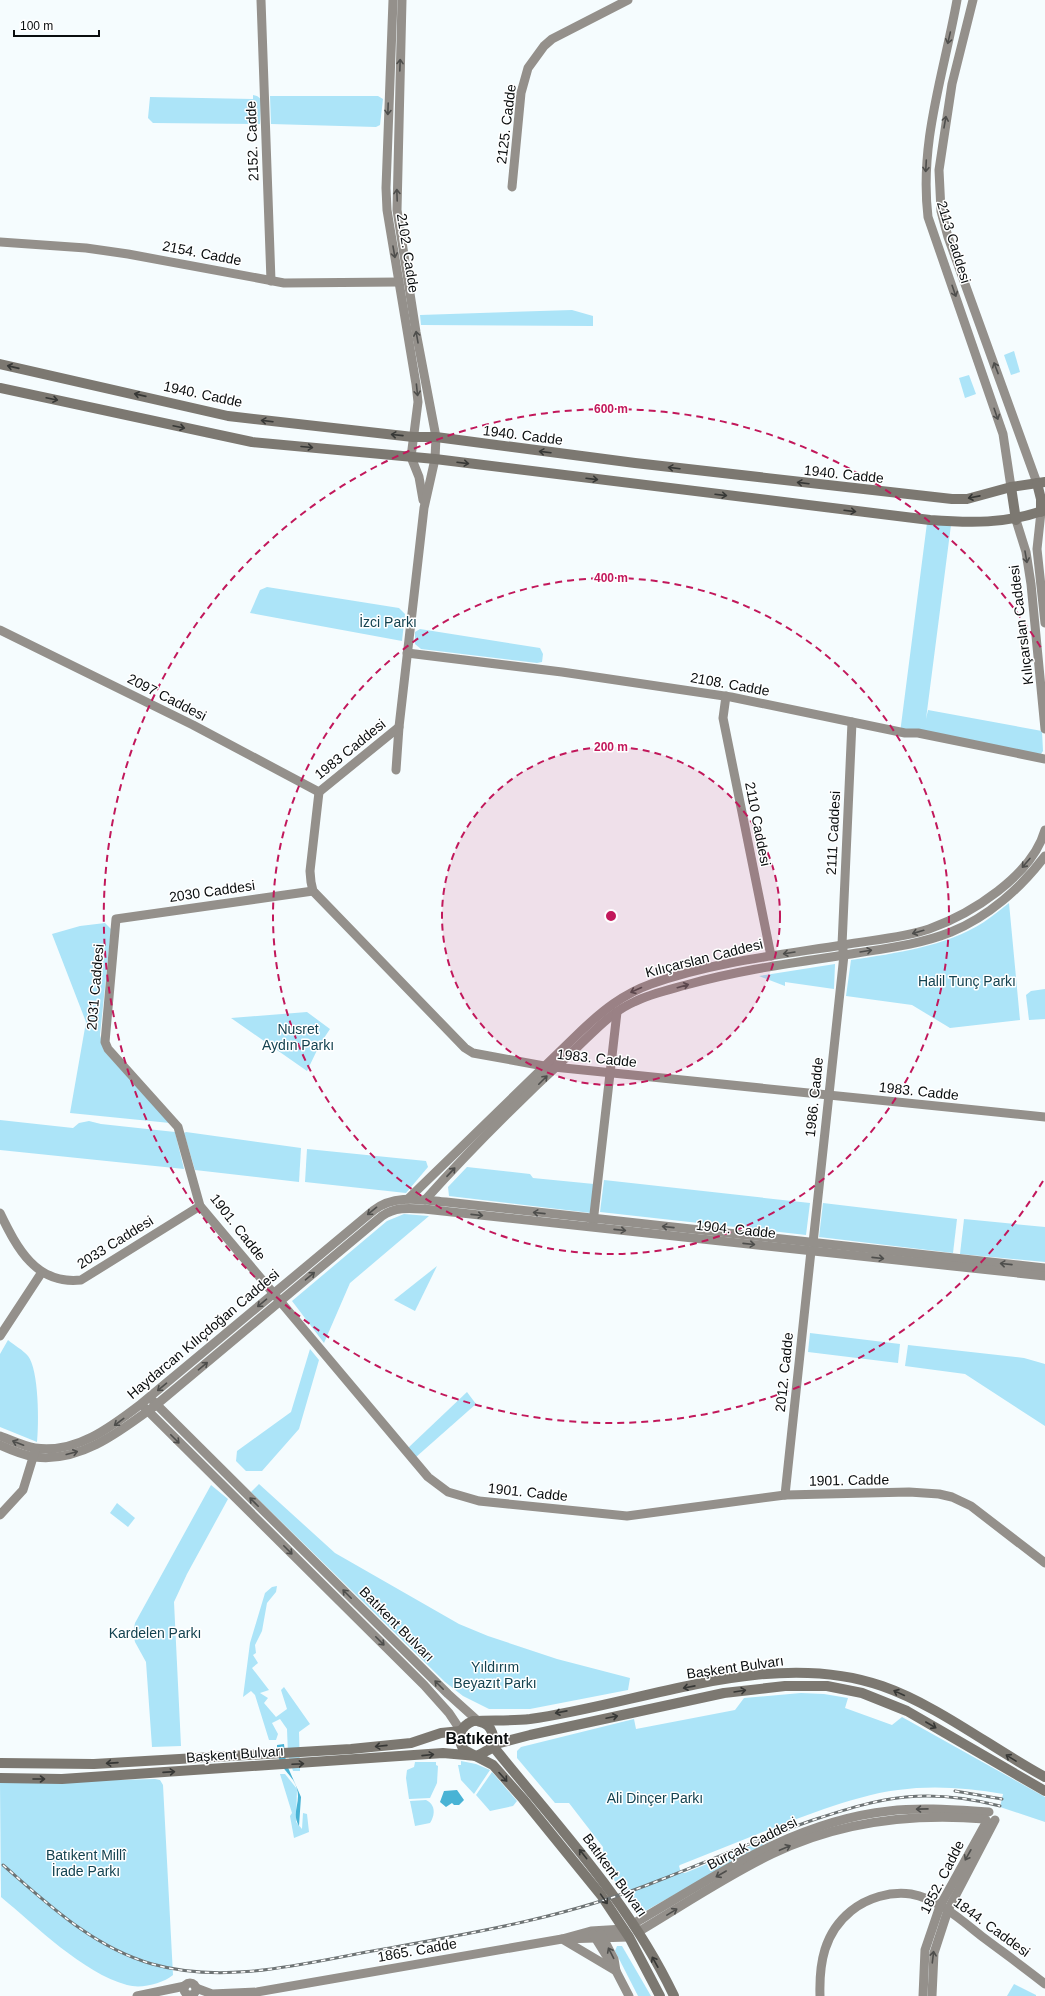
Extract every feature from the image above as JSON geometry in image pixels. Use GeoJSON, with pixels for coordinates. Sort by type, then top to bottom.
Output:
{"type":"FeatureCollection","features":[{"type":"Feature","properties":{"kind":"main road","name":"1940. Cadde"},"geometry":{"type":"LineString","coordinates":[[0,364],[228,416],[413,437],[436,437],[635,463],[952,499],[984,495],[1011,487],[1041,483]]}},
{"type":"Feature","properties":{"kind":"main road"},"geometry":{"type":"LineString","coordinates":[[0,388],[252,442],[435,459],[920,520],[967,522],[1016,520],[1043,511],[1041,483]]}},
{"type":"Feature","properties":{"kind":"main road"},"geometry":{"type":"LineString","coordinates":[[1011,487],[1016,520]]}},
{"type":"Feature","properties":{"kind":"main road","name":"Başkent Bulvarı"},"geometry":{"type":"LineString","coordinates":[[478,1721],[531,1718],[742,1677],[786,1673],[833,1674],[868,1681],[907,1696],[1045,1777]]}},
{"type":"Feature","properties":{"kind":"main road","name":"Başkent Bulvarı"},"geometry":{"type":"LineString","coordinates":[[492,1745],[530,1734],[724,1693],[785,1686],[827,1686],[862,1693],[907,1711],[1045,1791]]}},
{"type":"Feature","properties":{"kind":"main road"},"geometry":{"type":"LineString","coordinates":[[461,1731],[468,1723],[478,1721]]}},
{"type":"Feature","properties":{"kind":"main road","name":"Batıkent Bulvarı"},"geometry":{"type":"LineString","coordinates":[[478,1721],[486,1723],[491,1729],[494,1740],[492,1745],[597,1872],[636,1928],[674,1996]]}},
{"type":"Feature","properties":{"kind":"main road","name":"Batıkent Bulvarı"},"geometry":{"type":"LineString","coordinates":[[461,1731],[459,1741],[464,1750],[493,1765],[601,1895],[626,1933],[660,1996]]}},
{"type":"Feature","properties":{"kind":"main road","name":"Başkent Bulvarı"},"geometry":{"type":"LineString","coordinates":[[0,1763],[92,1764],[351,1749],[411,1743],[441,1733],[461,1731]]}},
{"type":"Feature","properties":{"kind":"main road"},"geometry":{"type":"LineString","coordinates":[[472,1755],[477,1756],[486,1752],[492,1745]]}},
{"type":"Feature","properties":{"kind":"main road","name":"Başkent Bulvarı"},"geometry":{"type":"LineString","coordinates":[[0,1778],[62,1779],[443,1753],[472,1755]]}},
{"type":"Feature","properties":{"kind":"main road"},"geometry":{"type":"LineString","coordinates":[[626,1933],[636,1928]]}},
{"type":"Feature","properties":{"kind":"street","name":"2152. Cadde"},"geometry":{"type":"LineString","coordinates":[[262,0],[271,281]]}},
{"type":"Feature","properties":{"kind":"street","name":"2102. Cadde"},"geometry":{"type":"LineString","coordinates":[[393,0],[386,188],[387,210],[416,384],[418,402],[411,457],[419,478],[424,508]]}},
{"type":"Feature","properties":{"kind":"street","name":"2102. Cadde"},"geometry":{"type":"LineString","coordinates":[[396,770],[399,727],[424,508],[435,459],[436,437],[397,210],[402,0]]}},
{"type":"Feature","properties":{"kind":"street","name":"2125. Cadde"},"geometry":{"type":"LineString","coordinates":[[512,187],[521,94],[528,68],[544,46],[552,39],[628,0]]}},
{"type":"Feature","properties":{"kind":"street","name":"2113 Caddesi"},"geometry":{"type":"LineString","coordinates":[[957,0],[930,127],[925,190],[928,217],[1003,434],[1011,487]]}},
{"type":"Feature","properties":{"kind":"street","name":"2113 Caddesi"},"geometry":{"type":"LineString","coordinates":[[973,0],[952,84],[944,128],[939,170],[940,205],[948,237],[1041,483]]}},
{"type":"Feature","properties":{"kind":"street","name":"2154. Cadde"},"geometry":{"type":"LineString","coordinates":[[0,242],[86,248],[121,253],[271,281],[303,284],[399,282]]}},
{"type":"Feature","properties":{"kind":"street","name":"Kılıçarslan Caddesi"},"geometry":{"type":"LineString","coordinates":[[1043,511],[1037,549],[1045,623]]}},
{"type":"Feature","properties":{"kind":"street","name":"Kılıçarslan Caddesi"},"geometry":{"type":"LineString","coordinates":[[1016,520],[1026,552],[1031,584],[1045,729]]}},
{"type":"Feature","properties":{"kind":"street","name":"2097 Caddesi"},"geometry":{"type":"LineString","coordinates":[[0,630],[193,725],[319,792]]}},
{"type":"Feature","properties":{"kind":"street","name":"2108. Cadde"},"geometry":{"type":"LineString","coordinates":[[407,653],[562,672],[726,696],[905,733],[918,733],[1045,759]]}},
{"type":"Feature","properties":{"kind":"street","name":"2110 Caddesi"},"geometry":{"type":"LineString","coordinates":[[726,696],[723,718],[771,956]]}},
{"type":"Feature","properties":{"kind":"street","name":"2111 Caddesi"},"geometry":{"type":"LineString","coordinates":[[844,955],[842,945],[852,722]]}},
{"type":"Feature","properties":{"kind":"street","name":"1983 Caddesi"},"geometry":{"type":"LineString","coordinates":[[319,792],[399,727]]}},
{"type":"Feature","properties":{"kind":"street"},"geometry":{"type":"LineString","coordinates":[[313,890],[310,882],[310,871],[319,792]]}},
{"type":"Feature","properties":{"kind":"street","name":"Kılıçarslan Caddesi"},"geometry":{"type":"LineString","coordinates":[[408,1204],[544,1066],[600,1013],[615,1002],[637,990],[694,972],[771,956],[912,934],[945,922],[969,910],[989,897],[1021,868],[1038,846],[1045,830]]}},
{"type":"Feature","properties":{"kind":"street","name":"Kılıçarslan Caddesi"},"geometry":{"type":"LineString","coordinates":[[424,1205],[461,1161],[556,1067],[617,1012],[643,998],[718,977],[914,943],[951,931],[972,922],[996,906],[1045,856]]}},
{"type":"Feature","properties":{"kind":"street","name":"2030 Caddesi"},"geometry":{"type":"LineString","coordinates":[[116,919],[313,890]]}},
{"type":"Feature","properties":{"kind":"street","name":"1983. Cadde"},"geometry":{"type":"LineString","coordinates":[[313,890],[468,1050],[478,1055],[544,1066],[1045,1117]]}},
{"type":"Feature","properties":{"kind":"street","name":"2031 Caddesi"},"geometry":{"type":"LineString","coordinates":[[116,919],[105,1042],[108,1049],[178,1127]]}},
{"type":"Feature","properties":{"kind":"street","name":"1986. Cadde"},"geometry":{"type":"LineString","coordinates":[[812,1247],[844,955]]}},
{"type":"Feature","properties":{"kind":"street"},"geometry":{"type":"LineString","coordinates":[[593,1223],[617,1012]]}},
{"type":"Feature","properties":{"kind":"street","name":"1901. Cadde"},"geometry":{"type":"LineString","coordinates":[[178,1127],[200,1206],[428,1477],[448,1492],[479,1501],[627,1516],[785,1495],[909,1492],[929,1493],[952,1497],[971,1506],[1045,1563]]}},
{"type":"Feature","properties":{"kind":"street","name":"Haydarcan Kılıçdoğan Caddesi"},"geometry":{"type":"LineString","coordinates":[[0,1445],[60,1456],[86,1449],[117,1433],[145,1408],[149,1398],[273,1293],[382,1204],[391,1200],[408,1204]]}},
{"type":"Feature","properties":{"kind":"street","name":"1904. Cadde"},"geometry":{"type":"LineString","coordinates":[[408,1204],[812,1247],[1045,1276]]}},
{"type":"Feature","properties":{"kind":"street","name":"Haydarcan Kılıçdoğan Caddesi"},"geometry":{"type":"LineString","coordinates":[[145,1408],[156,1405],[386,1214],[408,1204]]}},
{"type":"Feature","properties":{"kind":"street","name":"2033 Caddesi"},"geometry":{"type":"LineString","coordinates":[[1,1218],[18,1247],[42,1272],[61,1280],[81,1280],[200,1206]]}},
{"type":"Feature","properties":{"kind":"street","name":"1904. Cadde"},"geometry":{"type":"LineString","coordinates":[[812,1247],[1045,1268]]}},
{"type":"Feature","properties":{"kind":"street","name":"2012. Cadde"},"geometry":{"type":"LineString","coordinates":[[785,1495],[812,1247]]}},
{"type":"Feature","properties":{"kind":"street"},"geometry":{"type":"LineString","coordinates":[[0,1336],[42,1272]]}},
{"type":"Feature","properties":{"kind":"street","name":"Batıkent Bulvarı"},"geometry":{"type":"LineString","coordinates":[[149,1398],[448,1694],[478,1721]]}},
{"type":"Feature","properties":{"kind":"street","name":"Batıkent Bulvarı"},"geometry":{"type":"LineString","coordinates":[[145,1408],[424,1685],[449,1713],[461,1731]]}},
{"type":"Feature","properties":{"kind":"street","name":"Haydarcan Kılıçdoğan Caddesi"},"geometry":{"type":"LineString","coordinates":[[0,1436],[35,1452]]}},
{"type":"Feature","properties":{"kind":"street"},"geometry":{"type":"LineString","coordinates":[[0,1515],[21,1494],[35,1452]]}},
{"type":"Feature","properties":{"kind":"street"},"geometry":{"type":"LineString","coordinates":[[213,1476],[220,1468]]}},
{"type":"Feature","properties":{"kind":"street","name":"Burçak Caddesi"},"geometry":{"type":"LineString","coordinates":[[636,1928],[761,1859],[816,1836],[859,1824],[888,1819],[954,1817],[989,1818]]}},
{"type":"Feature","properties":{"kind":"street","name":"1852. Cadde"},"geometry":{"type":"LineString","coordinates":[[923,1996],[925,1950],[944,1908],[989,1818]]}},
{"type":"Feature","properties":{"kind":"street","name":"1844. Caddesi"},"geometry":{"type":"LineString","coordinates":[[820,1996],[820,1972],[826,1942],[835,1928],[854,1909],[873,1899],[897,1894],[914,1895],[944,1908],[1045,1984]]}},
{"type":"Feature","properties":{"kind":"street","name":"1852. Cadde"},"geometry":{"type":"LineString","coordinates":[[932,1996],[933,1956],[944,1908]]}},
{"type":"Feature","properties":{"kind":"street","name":"1865. Cadde"},"geometry":{"type":"LineString","coordinates":[[192,1992],[224,1995],[277,1989],[562,1939],[626,1933]]}},
{"type":"Feature","properties":{"kind":"street"},"geometry":{"type":"LineString","coordinates":[[597,1935],[629,1996]]}},
{"type":"Feature","properties":{"kind":"street"},"geometry":{"type":"LineString","coordinates":[[562,1939],[616,1971]]}},
{"type":"Feature","properties":{"kind":"street","name":"1865. Cadde"},"geometry":{"type":"LineString","coordinates":[[265,1996],[277,1989]]}},
{"type":"Feature","properties":{"kind":"street"},"geometry":{"type":"LineString","coordinates":[[137,1996],[192,1992]]}},
{"type":"Feature","properties":{"kind":"street"},"geometry":{"type":"LineString","coordinates":[[177,1996],[192,1992]]}},
{"type":"Feature","properties":{"kind":"green space"},"geometry":{"type":"Polygon","coordinates":[[[253,95],[261,99],[260,124],[153,123],[148,118],[150,97],[253,99],[253,95]]]}},
{"type":"Feature","properties":{"kind":"green space"},"geometry":{"type":"Polygon","coordinates":[[[270,96],[378,96],[383,99],[380,125],[376,127],[271,124],[270,96]]]}},
{"type":"Feature","properties":{"kind":"green space"},"geometry":{"type":"Polygon","coordinates":[[[572,310],[593,316],[593,326],[421,325],[420,315],[572,310]]]}},
{"type":"Feature","properties":{"kind":"green space"},"geometry":{"type":"Polygon","coordinates":[[[1014,351],[1020,372],[1011,375],[1004,355],[1014,351]]]}},
{"type":"Feature","properties":{"kind":"green space"},"geometry":{"type":"Polygon","coordinates":[[[969,375],[976,394],[965,398],[959,378],[969,375]]]}},
{"type":"Feature","properties":{"kind":"green space"},"geometry":{"type":"Polygon","coordinates":[[[927,523],[951,525],[926,719],[928,710],[1042,731],[1043,751],[1041,754],[900,733],[927,523]]]}},
{"type":"Feature","properties":{"kind":"green space","name":"İzci Parkı"},"geometry":{"type":"Polygon","coordinates":[[[267,587],[399,608],[405,614],[402,641],[250,613],[260,590],[267,587]]]}},
{"type":"Feature","properties":{"kind":"green space","name":"İzci Parkı"},"geometry":{"type":"Polygon","coordinates":[[[420,629],[540,648],[543,654],[542,662],[537,663],[421,649],[415,644],[415,632],[420,629]]]}},
{"type":"Feature","properties":{"kind":"green space","name":"Halil Tunç Parkı"},"geometry":{"type":"Polygon","coordinates":[[[1009,903],[1020,1020],[950,1028],[912,1005],[846,996],[851,960],[920,948],[953,938],[984,922],[1009,903]]]}},
{"type":"Feature","properties":{"kind":"green space"},"geometry":{"type":"Polygon","coordinates":[[[105,923],[111,929],[100,1035],[104,1051],[170,1123],[70,1113],[86,1022],[52,934],[80,926],[105,923]]]}},
{"type":"Feature","properties":{"kind":"green space"},"geometry":{"type":"Polygon","coordinates":[[[835,964],[834,989],[785,982],[785,986],[759,976],[835,964]]]}},
{"type":"Feature","properties":{"kind":"green space"},"geometry":{"type":"Polygon","coordinates":[[[1045,989],[1045,1019],[1029,1020],[1026,995],[1031,991],[1045,989]]]}},
{"type":"Feature","properties":{"kind":"green space","name":"Nusret Aydın Parkı"},"geometry":{"type":"Polygon","coordinates":[[[307,1012],[330,1029],[320,1044],[307,1071],[231,1018],[307,1012]]]}},
{"type":"Feature","properties":{"kind":"green space"},"geometry":{"type":"Polygon","coordinates":[[[0,1120],[73,1128],[79,1123],[89,1121],[101,1124],[175,1132],[184,1169],[0,1150],[0,1120]]]}},
{"type":"Feature","properties":{"kind":"green space"},"geometry":{"type":"Polygon","coordinates":[[[186,1132],[301,1148],[299,1182],[195,1170],[184,1133],[186,1132]]]}},
{"type":"Feature","properties":{"kind":"green space"},"geometry":{"type":"Polygon","coordinates":[[[307,1149],[426,1161],[428,1167],[406,1193],[305,1182],[307,1149]]]}},
{"type":"Feature","properties":{"kind":"green space"},"geometry":{"type":"Polygon","coordinates":[[[467,1167],[530,1174],[533,1178],[594,1184],[591,1213],[449,1196],[448,1187],[467,1167]]]}},
{"type":"Feature","properties":{"kind":"green space"},"geometry":{"type":"Polygon","coordinates":[[[604,1180],[810,1203],[806,1235],[600,1212],[604,1180]]]}},
{"type":"Feature","properties":{"kind":"green space"},"geometry":{"type":"Polygon","coordinates":[[[823,1203],[957,1219],[953,1253],[819,1237],[823,1203]]]}},
{"type":"Feature","properties":{"kind":"green space"},"geometry":{"type":"Polygon","coordinates":[[[404,1214],[429,1216],[350,1283],[324,1343],[292,1301],[387,1221],[404,1214]]]}},
{"type":"Feature","properties":{"kind":"green space"},"geometry":{"type":"Polygon","coordinates":[[[964,1219],[1045,1227],[1045,1262],[960,1254],[964,1219]]]}},
{"type":"Feature","properties":{"kind":"green space"},"geometry":{"type":"Polygon","coordinates":[[[437,1266],[415,1311],[394,1300],[437,1266]]]}},
{"type":"Feature","properties":{"kind":"green space"},"geometry":{"type":"Polygon","coordinates":[[[810,1333],[900,1344],[898,1363],[808,1352],[810,1333]]]}},
{"type":"Feature","properties":{"kind":"green space"},"geometry":{"type":"Polygon","coordinates":[[[8,1340],[26,1354],[32,1363],[37,1398],[37,1442],[0,1427],[0,1354],[8,1340]]]}},
{"type":"Feature","properties":{"kind":"green space"},"geometry":{"type":"Polygon","coordinates":[[[908,1345],[1024,1358],[1045,1364],[1045,1426],[965,1374],[905,1366],[908,1345]]]}},
{"type":"Feature","properties":{"kind":"green space"},"geometry":{"type":"Polygon","coordinates":[[[310,1349],[319,1360],[299,1429],[262,1471],[246,1471],[236,1461],[237,1451],[291,1412],[310,1349]]]}},
{"type":"Feature","properties":{"kind":"green space"},"geometry":{"type":"Polygon","coordinates":[[[467,1392],[476,1404],[416,1457],[408,1448],[467,1392]]]}},
{"type":"Feature","properties":{"kind":"green space","name":"Yıldırım Beyazıt Parkı"},"geometry":{"type":"Polygon","coordinates":[[[259,1484],[335,1553],[459,1624],[488,1636],[557,1659],[630,1678],[628,1690],[530,1709],[489,1709],[463,1696],[445,1682],[251,1492],[259,1484]]]}},
{"type":"Feature","properties":{"kind":"green space","name":"Kardelen Parkı"},"geometry":{"type":"Polygon","coordinates":[[[211,1485],[228,1499],[187,1574],[174,1602],[181,1746],[152,1747],[146,1662],[135,1642],[133,1633],[135,1623],[211,1485]]]}},
{"type":"Feature","properties":{"kind":"green space"},"geometry":{"type":"Polygon","coordinates":[[[117,1503],[135,1518],[128,1527],[110,1513],[117,1503]]]}},
{"type":"Feature","properties":{"kind":"green space"},"geometry":{"type":"Polygon","coordinates":[[[277,1586],[276,1592],[267,1603],[262,1631],[255,1645],[256,1653],[253,1655],[258,1663],[252,1668],[269,1690],[260,1693],[268,1698],[264,1703],[276,1717],[287,1709],[281,1690],[284,1687],[310,1724],[299,1732],[300,1771],[293,1771],[288,1755],[287,1729],[280,1719],[272,1723],[278,1734],[276,1740],[269,1740],[255,1695],[251,1691],[243,1697],[250,1643],[265,1593],[272,1587],[277,1586]]]}},
{"type":"Feature","properties":{"kind":"green space","name":"Ali Dinçer Parkı"},"geometry":{"type":"Polygon","coordinates":[[[801,1693],[824,1694],[848,1698],[845,1708],[892,1725],[902,1717],[1045,1797],[1045,1822],[1000,1807],[1003,1794],[950,1788],[911,1788],[870,1795],[824,1809],[680,1865],[681,1873],[685,1873],[794,1828],[638,1915],[604,1865],[603,1847],[569,1803],[555,1803],[517,1758],[517,1751],[521,1747],[634,1719],[636,1729],[735,1710],[744,1698],[801,1693]]]}},
{"type":"Feature","properties":{"kind":"green space"},"geometry":{"type":"Polygon","coordinates":[[[461,1761],[476,1764],[490,1770],[474,1794],[461,1780],[458,1765],[461,1765],[461,1761]]]}},
{"type":"Feature","properties":{"kind":"green space"},"geometry":{"type":"Polygon","coordinates":[[[415,1762],[436,1762],[436,1765],[438,1766],[437,1783],[430,1798],[409,1799],[406,1778],[407,1770],[414,1767],[415,1762]]]}},
{"type":"Feature","properties":{"kind":"green space"},"geometry":{"type":"Polygon","coordinates":[[[492,1772],[517,1801],[513,1806],[490,1811],[476,1795],[492,1772]]]}},
{"type":"Feature","properties":{"kind":"green space"},"geometry":{"type":"Polygon","coordinates":[[[280,1774],[285,1774],[297,1789],[296,1822],[302,1829],[303,1813],[307,1814],[309,1832],[294,1838],[290,1816],[292,1813],[280,1774]]]}},
{"type":"Feature","properties":{"kind":"green space","name":"Batıkent Millî İrade Parkı"},"geometry":{"type":"Polygon","coordinates":[[[160,1780],[163,1785],[173,1975],[163,1981],[151,1985],[133,1986],[110,1979],[77,1960],[1,1897],[0,1783],[160,1780]]]}},
{"type":"Feature","properties":{"kind":"green space"},"geometry":{"type":"Polygon","coordinates":[[[426,1800],[432,1805],[434,1810],[432,1820],[430,1823],[415,1826],[410,1801],[426,1800]]]}},
{"type":"Feature","properties":{"kind":"green space"},"geometry":{"type":"Polygon","coordinates":[[[617,1946],[622,1946],[651,1996],[638,1996],[615,1951],[617,1946]]]}},
{"type":"Feature","properties":{"kind":"green space"},"geometry":{"type":"Polygon","coordinates":[[[1014,1984],[1036,1995],[1036,1996],[1007,1996],[1014,1984]]]}},
{"type":"Feature","properties":{"kind":"shaded area"},"geometry":{"type":"Polygon","coordinates":[[[284,1744],[286,1763],[294,1782],[282,1766],[277,1745],[284,1744]]]}},
{"type":"Feature","properties":{"kind":"shaded area"},"geometry":{"type":"Polygon","coordinates":[[[296,1785],[301,1797],[299,1826],[296,1817],[298,1799],[296,1785]]]}},
{"type":"Feature","properties":{"kind":"shaded area"},"geometry":{"type":"Polygon","coordinates":[[[457,1790],[464,1800],[459,1805],[454,1805],[452,1803],[446,1807],[440,1802],[444,1791],[457,1790]]]}},
{"type":"Feature","properties":{"kind":"railway"},"geometry":{"type":"LineString","coordinates":[[955,1791],[1002,1799]]}},
{"type":"Feature","properties":{"kind":"railway"},"geometry":{"type":"LineString","coordinates":[[3,1865],[37,1895],[91,1936],[131,1957],[152,1964],[180,1970],[237,1972],[265,1970],[322,1961],[485,1930],[556,1914],[626,1893],[813,1820],[871,1803],[894,1798],[942,1796],[1000,1806]]}},
{"type":"Feature","properties":{"kind":"district","name":"Batıkent"},"geometry":{"type":"Point","coordinates":[477,1738]}}]}
